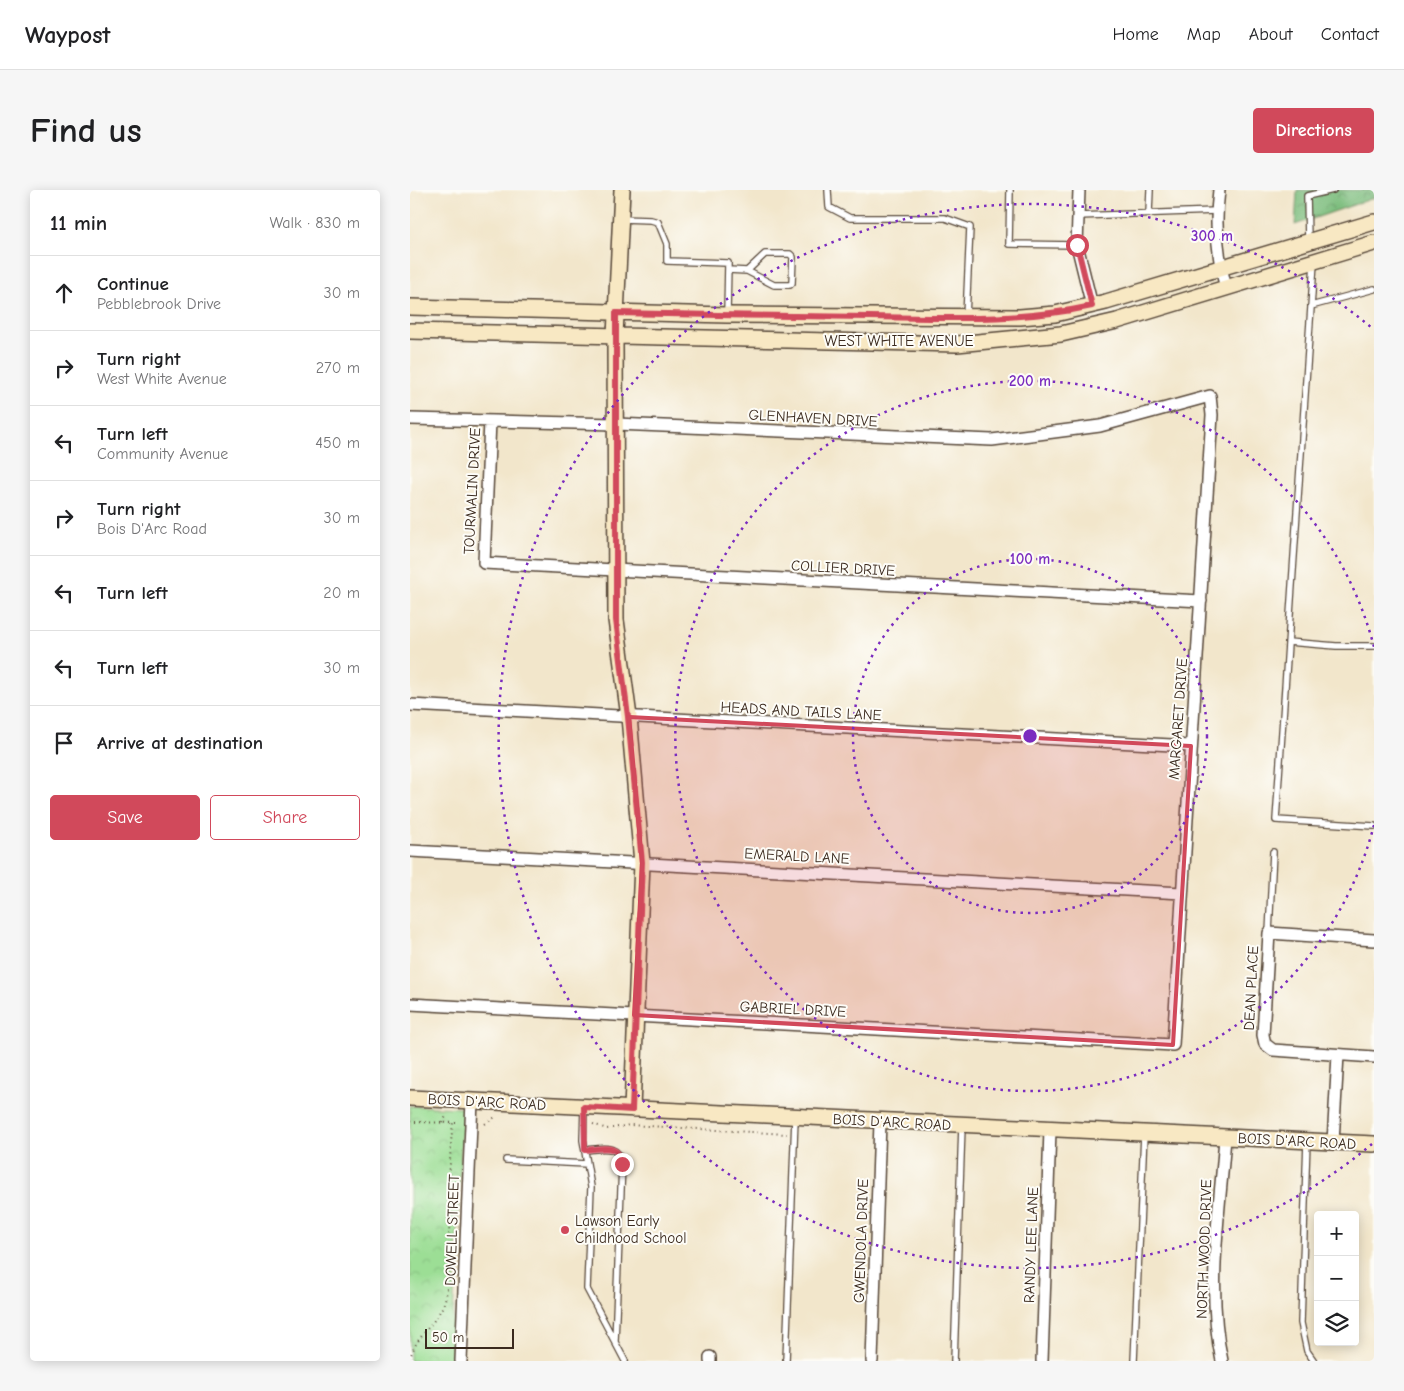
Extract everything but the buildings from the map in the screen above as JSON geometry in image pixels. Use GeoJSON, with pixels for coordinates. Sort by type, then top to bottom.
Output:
{"type":"FeatureCollection","features":[{"type":"Feature","properties":{"kind":"main road"},"geometry":{"type":"LineString","coordinates":[[622,190],[615,336],[616,620],[628,717],[642,862],[634,1015],[632,1110]]}},
{"type":"Feature","properties":{"kind":"main road","name":"WEST WHITE AVENUE"},"geometry":{"type":"LineString","coordinates":[[410,307],[727,315],[966,318],[1046,315],[1092,306],[1374,222]]}},
{"type":"Feature","properties":{"kind":"main road"},"geometry":{"type":"LineString","coordinates":[[1308,241],[1314,261]]}},
{"type":"Feature","properties":{"kind":"main road","name":"WEST WHITE AVENUE"},"geometry":{"type":"LineString","coordinates":[[410,331],[957,344],[1003,340],[1060,334],[1117,320],[1374,243]]}},
{"type":"Feature","properties":{"kind":"main road","name":"BOIS D'ARC ROAD"},"geometry":{"type":"LineString","coordinates":[[410,1098],[472,1101],[584,1114],[632,1110],[1374,1144]]}},
{"type":"Feature","properties":{"kind":"street"},"geometry":{"type":"LineString","coordinates":[[1079,190],[1077,245],[1092,306]]}},
{"type":"Feature","properties":{"kind":"street"},"geometry":{"type":"LineString","coordinates":[[1219,190],[1216,211],[1220,267],[1226,288]]}},
{"type":"Feature","properties":{"kind":"street","name":"GLENHAVEN DRIVE"},"geometry":{"type":"LineString","coordinates":[[410,419],[616,424],[992,440],[1100,426],[1210,396]]}},
{"type":"Feature","properties":{"kind":"street","name":"MARGARET DRIVE"},"geometry":{"type":"LineString","coordinates":[[1173,1045],[1212,415],[1210,396]]}},
{"type":"Feature","properties":{"kind":"street","name":"TOURMALIN DRIVE"},"geometry":{"type":"LineString","coordinates":[[484,563],[490,421]]}},
{"type":"Feature","properties":{"kind":"street","name":"COLLIER DRIVE"},"geometry":{"type":"LineString","coordinates":[[484,563],[1200,601]]}},
{"type":"Feature","properties":{"kind":"street","name":"HEADS AND TAILS LANE"},"geometry":{"type":"LineString","coordinates":[[410,705],[1191,746]]}},
{"type":"Feature","properties":{"kind":"street","name":"EMERALD LANE"},"geometry":{"type":"LineString","coordinates":[[410,850],[1182,893]]}},
{"type":"Feature","properties":{"kind":"street"},"geometry":{"type":"LineString","coordinates":[[1269,932],[1374,940]]}},
{"type":"Feature","properties":{"kind":"street","name":"DEAN PLACE"},"geometry":{"type":"LineString","coordinates":[[1269,932],[1263,1035],[1265,1044],[1273,1050],[1338,1055]]}},
{"type":"Feature","properties":{"kind":"street","name":"GABRIEL DRIVE"},"geometry":{"type":"LineString","coordinates":[[410,1004],[1173,1045]]}},
{"type":"Feature","properties":{"kind":"street"},"geometry":{"type":"LineString","coordinates":[[1333,1142],[1338,1055],[1374,1057]]}},
{"type":"Feature","properties":{"kind":"street","name":"DOWELL STREET"},"geometry":{"type":"LineString","coordinates":[[461,1361],[472,1101]]}},
{"type":"Feature","properties":{"kind":"street","name":"GWENDOLA DRIVE"},"geometry":{"type":"LineString","coordinates":[[872,1361],[880,1122]]}},
{"type":"Feature","properties":{"kind":"street","name":"RANDY LEE LANE"},"geometry":{"type":"LineString","coordinates":[[1042,1361],[1050,1130]]}},
{"type":"Feature","properties":{"kind":"street","name":"NORTH WOOD DRIVE"},"geometry":{"type":"LineString","coordinates":[[1222,1361],[1217,1337],[1215,1289],[1225,1137]]}},
{"type":"Feature","properties":{"kind":"lane"},"geometry":{"type":"LineString","coordinates":[[828,190],[829,207],[850,218],[944,218],[970,227],[966,318]]}},
{"type":"Feature","properties":{"kind":"lane"},"geometry":{"type":"LineString","coordinates":[[1010,190],[1009,244],[1077,245]]}},
{"type":"Feature","properties":{"kind":"lane"},"geometry":{"type":"LineString","coordinates":[[1149,213],[1150,190]]}},
{"type":"Feature","properties":{"kind":"lane"},"geometry":{"type":"LineString","coordinates":[[1308,241],[1307,196],[1333,190]]}},
{"type":"Feature","properties":{"kind":"lane"},"geometry":{"type":"LineString","coordinates":[[1078,216],[1216,211]]}},
{"type":"Feature","properties":{"kind":"lane"},"geometry":{"type":"LineString","coordinates":[[621,219],[652,220],[658,222],[667,244],[667,261],[728,264],[727,315]]}},
{"type":"Feature","properties":{"kind":"lane"},"geometry":{"type":"LineString","coordinates":[[728,270],[746,271],[774,284],[790,285],[792,283],[793,257],[790,254],[765,254],[746,271]]}},
{"type":"Feature","properties":{"kind":"lane"},"geometry":{"type":"LineString","coordinates":[[1314,261],[1276,820],[1374,826]]}},
{"type":"Feature","properties":{"kind":"lane"},"geometry":{"type":"LineString","coordinates":[[1311,306],[1374,289]]}},
{"type":"Feature","properties":{"kind":"lane"},"geometry":{"type":"LineString","coordinates":[[1288,642],[1336,646],[1374,646]]}},
{"type":"Feature","properties":{"kind":"lane"},"geometry":{"type":"LineString","coordinates":[[1269,932],[1273,852]]}},
{"type":"Feature","properties":{"kind":"lane"},"geometry":{"type":"LineString","coordinates":[[584,1114],[585,1150],[591,1186],[587,1289],[624,1361]]}},
{"type":"Feature","properties":{"kind":"lane"},"geometry":{"type":"LineString","coordinates":[[786,1361],[795,1118]]}},
{"type":"Feature","properties":{"kind":"lane"},"geometry":{"type":"LineString","coordinates":[[954,1361],[962,1126]]}},
{"type":"Feature","properties":{"kind":"lane"},"geometry":{"type":"LineString","coordinates":[[1134,1361],[1144,1134]]}},
{"type":"Feature","properties":{"kind":"lane"},"geometry":{"type":"LineString","coordinates":[[1307,1141],[1301,1322],[1307,1351],[1314,1361]]}},
{"type":"Feature","properties":{"kind":"lane"},"geometry":{"type":"LineString","coordinates":[[585,1150],[616,1149],[621,1155],[615,1342]]}},
{"type":"Feature","properties":{"kind":"lane"},"geometry":{"type":"LineString","coordinates":[[506,1160],[587,1164]]}},
{"type":"Feature","properties":{"kind":"path"},"geometry":{"type":"LineString","coordinates":[[443,1123],[448,1112]]}},
{"type":"Feature","properties":{"kind":"path"},"geometry":{"type":"LineString","coordinates":[[584,1114],[607,1129],[630,1125],[794,1134]]}},
{"type":"Feature","properties":{"kind":"path"},"geometry":{"type":"LineString","coordinates":[[485,1124],[495,1116],[505,1117]]}},
{"type":"Feature","properties":{"kind":"path"},"geometry":{"type":"LineString","coordinates":[[410,1122],[459,1123]]}},
{"type":"Feature","properties":{"kind":"path"},"geometry":{"type":"LineString","coordinates":[[410,1359],[423,1335],[438,1318],[445,1299],[450,1239],[449,1156],[453,1123]]}},
{"type":"Feature","properties":{"kind":"highlighted area"},"geometry":{"type":"Polygon","coordinates":[[[629,717],[1191,746],[1173,1045],[634,1015],[642,863],[629,717]]]}},
{"type":"Feature","properties":{"kind":"green space"},"geometry":{"type":"Polygon","coordinates":[[[1297,190],[1374,190],[1374,198],[1295,225],[1297,190]]]}},
{"type":"Feature","properties":{"kind":"green space"},"geometry":{"type":"Polygon","coordinates":[[[410,1106],[463,1108],[451,1361],[410,1361],[410,1106]]]}},
{"type":"Feature","properties":{"kind":"place","name":"Lawson Early Childhood School"},"geometry":{"type":"Point","coordinates":[565,1230]}},
{"type":"Feature","properties":{"kind":"route"},"geometry":{"type":"LineString","coordinates":[[622,1164],[621,1155],[616,1149],[585,1150],[583,1140],[584,1107],[632,1110],[634,1015],[642,862],[628,717],[616,620],[616,313],[956,318],[1020,317],[1055,314],[1092,306],[1077,245]]}}]}
